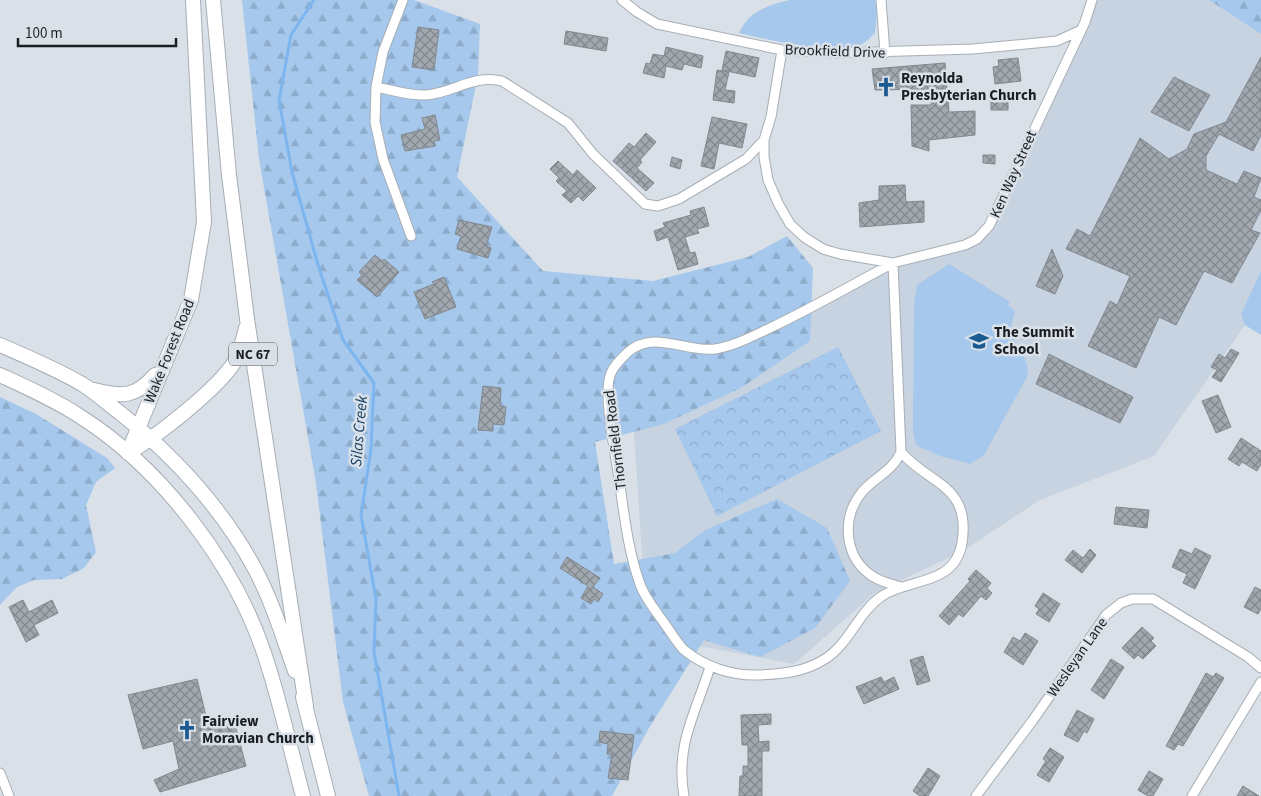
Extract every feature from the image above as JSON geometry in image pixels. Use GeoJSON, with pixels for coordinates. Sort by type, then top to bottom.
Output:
{"type":"FeatureCollection","features":[{"type":"Feature","properties":{"kind":"main road","name":"Wake Forest Road"},"geometry":{"type":"LineString","coordinates":[[128,453],[137,427],[191,300],[204,222],[193,0]]}},
{"type":"Feature","properties":{"kind":"main road","name":"Wake Forest Road"},"geometry":{"type":"LineString","coordinates":[[214,0],[229,175],[247,319],[306,706]]}},
{"type":"Feature","properties":{"kind":"main road","name":"Wake Forest Road"},"geometry":{"type":"LineString","coordinates":[[128,453],[152,439],[222,378],[242,347],[247,319]]}},
{"type":"Feature","properties":{"kind":"main road"},"geometry":{"type":"LineString","coordinates":[[0,345],[37,360],[88,388],[152,439],[201,488],[230,527],[255,568],[269,599],[306,706]]}},
{"type":"Feature","properties":{"kind":"main road"},"geometry":{"type":"LineString","coordinates":[[88,388],[111,394],[134,393],[143,388],[164,365]]}},
{"type":"Feature","properties":{"kind":"main road"},"geometry":{"type":"LineString","coordinates":[[0,375],[45,396],[82,418],[128,453],[173,500],[210,546],[240,596],[263,651],[303,796]]}},
{"type":"Feature","properties":{"kind":"main road","name":"NC 67"},"geometry":{"type":"LineString","coordinates":[[306,706],[328,796]]}},
{"type":"Feature","properties":{"kind":"street"},"geometry":{"type":"LineString","coordinates":[[403,0],[383,52],[376,87],[375,122],[383,159],[411,236]]}},
{"type":"Feature","properties":{"kind":"street","name":"Brookfield Drive"},"geometry":{"type":"LineString","coordinates":[[622,0],[657,24],[782,50],[885,53],[973,49],[1057,40],[1079,32]]}},
{"type":"Feature","properties":{"kind":"street"},"geometry":{"type":"LineString","coordinates":[[881,0],[885,53]]}},
{"type":"Feature","properties":{"kind":"street","name":"Ken Way Street"},"geometry":{"type":"LineString","coordinates":[[782,50],[772,118],[764,140],[768,180],[784,215],[813,244],[829,251],[893,263],[965,245],[984,233],[994,216],[1087,18],[1092,0]]}},
{"type":"Feature","properties":{"kind":"street"},"geometry":{"type":"LineString","coordinates":[[376,87],[425,95],[448,91],[472,81],[489,78],[502,80],[568,123],[593,154],[638,199],[645,204],[658,206],[679,199],[746,159],[764,140]]}},
{"type":"Feature","properties":{"kind":"street"},"geometry":{"type":"LineString","coordinates":[[893,263],[901,452],[891,469],[872,482],[855,502],[849,523],[848,536],[852,553],[862,568],[880,581],[901,587]]}},
{"type":"Feature","properties":{"kind":"street","name":"Thornfield Road"},"geometry":{"type":"LineString","coordinates":[[893,263],[802,312],[739,341],[714,349],[666,342],[643,344],[630,351],[610,374],[610,416],[638,581],[658,614],[683,649],[710,667],[752,675],[781,674],[809,666],[826,658],[876,600],[901,587],[924,582],[946,570],[960,551],[962,528],[960,512],[952,494],[944,484],[913,463],[901,452]]}},
{"type":"Feature","properties":{"kind":"street","name":"Wesleyan Lane"},"geometry":{"type":"LineString","coordinates":[[976,796],[1033,720],[1106,615],[1121,602],[1132,599],[1153,599],[1248,657],[1261,668]]}},
{"type":"Feature","properties":{"kind":"street"},"geometry":{"type":"LineString","coordinates":[[684,796],[682,760],[685,738],[710,667]]}},
{"type":"Feature","properties":{"kind":"street"},"geometry":{"type":"LineString","coordinates":[[1192,796],[1261,682]]}},
{"type":"Feature","properties":{"kind":"street"},"geometry":{"type":"LineString","coordinates":[[0,773],[9,796]]}},
{"type":"Feature","properties":{"kind":"shaded area","name":"The Summit School"},"geometry":{"type":"Polygon","coordinates":[[[1092,0],[1209,0],[1261,34],[1261,302],[1154,456],[1040,500],[961,552],[875,593],[794,664],[694,645],[642,556],[631,386],[893,263],[965,245],[984,233],[1092,0]]]}},
{"type":"Feature","properties":{"kind":"green space"},"geometry":{"type":"Polygon","coordinates":[[[242,0],[414,0],[480,24],[478,75],[457,177],[543,271],[653,281],[748,257],[787,236],[813,268],[810,341],[741,388],[664,424],[595,442],[614,564],[675,553],[705,530],[777,499],[827,528],[850,581],[815,628],[760,657],[704,640],[649,728],[612,796],[369,796],[343,702],[316,483],[259,159],[242,0]]]}},
{"type":"Feature","properties":{"kind":"green space"},"geometry":{"type":"Polygon","coordinates":[[[790,0],[875,0],[877,13],[875,33],[860,45],[831,48],[799,45],[739,33],[748,19],[760,10],[790,0]]]}},
{"type":"Feature","properties":{"kind":"green space"},"geometry":{"type":"Polygon","coordinates":[[[1209,0],[1261,0],[1261,34],[1209,0]]]}},
{"type":"Feature","properties":{"kind":"green space"},"geometry":{"type":"Polygon","coordinates":[[[949,264],[1010,302],[1008,305],[1015,311],[1012,331],[1028,370],[1027,377],[984,455],[970,464],[940,456],[916,445],[913,431],[914,304],[917,285],[949,264]]]}},
{"type":"Feature","properties":{"kind":"green space"},"geometry":{"type":"Polygon","coordinates":[[[1261,271],[1261,335],[1245,325],[1241,314],[1261,271]]]}},
{"type":"Feature","properties":{"kind":"green space"},"geometry":{"type":"Polygon","coordinates":[[[838,347],[881,431],[717,516],[675,429],[838,347]]]}},
{"type":"Feature","properties":{"kind":"green space"},"geometry":{"type":"Polygon","coordinates":[[[0,397],[36,414],[107,458],[115,468],[96,482],[86,505],[96,552],[84,568],[62,579],[34,580],[17,587],[0,605],[0,397]]]}},
{"type":"Feature","properties":{"kind":"building"},"geometry":{"type":"Polygon","coordinates":[[[418,27],[439,30],[434,70],[412,67],[418,27]]]}},
{"type":"Feature","properties":{"kind":"building"},"geometry":{"type":"Polygon","coordinates":[[[566,31],[608,38],[606,51],[564,44],[566,31]]]}},
{"type":"Feature","properties":{"kind":"building"},"geometry":{"type":"Polygon","coordinates":[[[666,47],[703,56],[701,68],[684,64],[682,70],[666,66],[664,78],[643,73],[646,63],[650,64],[653,54],[664,56],[666,47]]]}},
{"type":"Feature","properties":{"kind":"building"},"geometry":{"type":"Polygon","coordinates":[[[726,51],[759,58],[755,77],[722,70],[726,51]]]}},
{"type":"Feature","properties":{"kind":"building"},"geometry":{"type":"Polygon","coordinates":[[[1261,57],[1261,135],[1253,151],[1219,134],[1206,156],[1206,170],[1237,184],[1244,171],[1261,178],[1254,197],[1261,200],[1261,210],[1251,230],[1260,233],[1232,283],[1204,271],[1176,325],[1159,317],[1136,368],[1088,346],[1110,301],[1117,305],[1130,276],[1066,249],[1077,229],[1090,236],[1140,138],[1169,159],[1187,149],[1194,134],[1226,122],[1261,57]]]}},
{"type":"Feature","properties":{"kind":"building"},"geometry":{"type":"Polygon","coordinates":[[[1018,58],[1021,81],[995,84],[993,67],[999,66],[998,60],[1018,58]]]}},
{"type":"Feature","properties":{"kind":"building"},"geometry":{"type":"Polygon","coordinates":[[[945,63],[947,89],[942,89],[942,98],[948,98],[949,112],[975,111],[975,135],[929,140],[929,151],[912,146],[911,105],[931,105],[932,89],[875,90],[872,69],[945,63]]]}},
{"type":"Feature","properties":{"kind":"building"},"geometry":{"type":"Polygon","coordinates":[[[717,70],[729,72],[725,90],[735,91],[734,103],[713,100],[717,70]]]}},
{"type":"Feature","properties":{"kind":"building"},"geometry":{"type":"Polygon","coordinates":[[[1174,77],[1210,95],[1189,131],[1151,112],[1174,77]]]}},
{"type":"Feature","properties":{"kind":"building"},"geometry":{"type":"Polygon","coordinates":[[[991,99],[1008,99],[1008,110],[991,110],[991,99]]]}},
{"type":"Feature","properties":{"kind":"building"},"geometry":{"type":"Polygon","coordinates":[[[435,115],[440,140],[434,141],[435,146],[405,151],[401,135],[425,129],[422,118],[435,115]]]}},
{"type":"Feature","properties":{"kind":"building"},"geometry":{"type":"Polygon","coordinates":[[[712,117],[747,124],[742,148],[719,143],[714,169],[701,166],[712,117]]]}},
{"type":"Feature","properties":{"kind":"building"},"geometry":{"type":"Polygon","coordinates":[[[646,133],[656,142],[640,160],[642,162],[637,168],[654,183],[646,191],[613,161],[629,143],[634,147],[646,133]]]}},
{"type":"Feature","properties":{"kind":"building"},"geometry":{"type":"Polygon","coordinates":[[[983,155],[995,155],[995,164],[983,163],[983,155]]]}},
{"type":"Feature","properties":{"kind":"building"},"geometry":{"type":"Polygon","coordinates":[[[672,157],[682,160],[680,169],[670,166],[672,157]]]}},
{"type":"Feature","properties":{"kind":"building"},"geometry":{"type":"Polygon","coordinates":[[[558,161],[573,175],[577,170],[596,188],[583,201],[578,196],[571,203],[562,195],[567,191],[556,181],[559,178],[550,169],[558,161]]]}},
{"type":"Feature","properties":{"kind":"building"},"geometry":{"type":"Polygon","coordinates":[[[905,185],[906,202],[924,201],[924,222],[860,227],[859,203],[879,200],[879,186],[905,185]]]}},
{"type":"Feature","properties":{"kind":"building"},"geometry":{"type":"Polygon","coordinates":[[[704,207],[709,226],[697,229],[699,233],[685,237],[690,253],[695,252],[698,264],[678,270],[668,237],[657,241],[654,231],[665,227],[663,223],[691,215],[690,211],[704,207]]]}},
{"type":"Feature","properties":{"kind":"building"},"geometry":{"type":"Polygon","coordinates":[[[459,220],[492,227],[486,246],[491,248],[488,258],[457,249],[461,236],[455,234],[459,220]]]}},
{"type":"Feature","properties":{"kind":"building"},"geometry":{"type":"Polygon","coordinates":[[[1052,249],[1063,276],[1055,294],[1036,286],[1052,249]]]}},
{"type":"Feature","properties":{"kind":"building"},"geometry":{"type":"Polygon","coordinates":[[[375,255],[382,261],[384,259],[399,272],[377,297],[357,280],[362,275],[359,272],[375,255]]]}},
{"type":"Feature","properties":{"kind":"building"},"geometry":{"type":"Polygon","coordinates":[[[444,277],[456,307],[425,319],[414,292],[434,284],[432,282],[444,277]]]}},
{"type":"Feature","properties":{"kind":"building"},"geometry":{"type":"Polygon","coordinates":[[[1231,349],[1239,353],[1221,382],[1212,377],[1217,370],[1211,367],[1219,354],[1225,358],[1231,349]]]}},
{"type":"Feature","properties":{"kind":"building"},"geometry":{"type":"Polygon","coordinates":[[[1049,354],[1133,397],[1120,423],[1036,384],[1049,354]]]}},
{"type":"Feature","properties":{"kind":"building"},"geometry":{"type":"Polygon","coordinates":[[[483,386],[501,388],[500,406],[506,407],[504,425],[493,424],[493,431],[478,430],[483,386]]]}},
{"type":"Feature","properties":{"kind":"building"},"geometry":{"type":"Polygon","coordinates":[[[1218,395],[1231,427],[1216,433],[1202,401],[1218,395]]]}},
{"type":"Feature","properties":{"kind":"building"},"geometry":{"type":"Polygon","coordinates":[[[1241,438],[1261,451],[1261,464],[1257,471],[1242,462],[1239,466],[1228,459],[1241,438]]]}},
{"type":"Feature","properties":{"kind":"building"},"geometry":{"type":"Polygon","coordinates":[[[1116,507],[1149,510],[1147,528],[1114,524],[1116,507]]]}},
{"type":"Feature","properties":{"kind":"building"},"geometry":{"type":"Polygon","coordinates":[[[1195,548],[1211,556],[1195,589],[1183,583],[1187,574],[1172,567],[1180,549],[1192,554],[1195,548]]]}},
{"type":"Feature","properties":{"kind":"building"},"geometry":{"type":"Polygon","coordinates":[[[1090,549],[1096,555],[1082,573],[1065,560],[1073,550],[1083,558],[1090,549]]]}},
{"type":"Feature","properties":{"kind":"building"},"geometry":{"type":"Polygon","coordinates":[[[567,557],[600,578],[593,587],[603,594],[598,602],[594,599],[591,604],[581,598],[588,586],[560,568],[567,557]]]}},
{"type":"Feature","properties":{"kind":"building"},"geometry":{"type":"Polygon","coordinates":[[[976,570],[991,583],[987,588],[992,593],[986,600],[981,596],[963,617],[959,614],[949,625],[939,616],[970,581],[968,579],[976,570]]]}},
{"type":"Feature","properties":{"kind":"building"},"geometry":{"type":"Polygon","coordinates":[[[1255,587],[1261,590],[1261,608],[1258,614],[1244,607],[1255,587]]]}},
{"type":"Feature","properties":{"kind":"building"},"geometry":{"type":"Polygon","coordinates":[[[1043,593],[1060,604],[1049,622],[1036,614],[1039,609],[1035,606],[1043,593]]]}},
{"type":"Feature","properties":{"kind":"building"},"geometry":{"type":"Polygon","coordinates":[[[23,600],[29,612],[52,600],[58,613],[34,625],[39,635],[26,642],[9,607],[23,600]]]}},
{"type":"Feature","properties":{"kind":"building"},"geometry":{"type":"Polygon","coordinates":[[[1142,627],[1154,638],[1151,641],[1156,646],[1143,659],[1138,655],[1134,659],[1122,648],[1142,627]]]}},
{"type":"Feature","properties":{"kind":"building"},"geometry":{"type":"Polygon","coordinates":[[[1025,633],[1038,641],[1023,665],[1004,652],[1013,637],[1020,641],[1025,633]]]}},
{"type":"Feature","properties":{"kind":"building"},"geometry":{"type":"Polygon","coordinates":[[[923,656],[930,681],[917,685],[910,660],[923,656]]]}},
{"type":"Feature","properties":{"kind":"building"},"geometry":{"type":"Polygon","coordinates":[[[1111,659],[1124,667],[1104,699],[1091,690],[1111,659]]]}},
{"type":"Feature","properties":{"kind":"building"},"geometry":{"type":"Polygon","coordinates":[[[1206,673],[1213,677],[1216,673],[1224,678],[1183,746],[1178,744],[1174,750],[1166,746],[1206,673]]]}},
{"type":"Feature","properties":{"kind":"building"},"geometry":{"type":"Polygon","coordinates":[[[881,677],[884,682],[894,677],[899,689],[864,704],[856,687],[881,677]]]}},
{"type":"Feature","properties":{"kind":"building","name":"Fairview Moravian Church"},"geometry":{"type":"Polygon","coordinates":[[[197,679],[207,720],[233,717],[246,766],[160,792],[154,780],[179,769],[173,741],[143,749],[128,695],[197,679]]]}},
{"type":"Feature","properties":{"kind":"building"},"geometry":{"type":"Polygon","coordinates":[[[1077,710],[1094,719],[1087,733],[1084,731],[1078,742],[1064,735],[1077,710]]]}},
{"type":"Feature","properties":{"kind":"building"},"geometry":{"type":"Polygon","coordinates":[[[771,714],[771,724],[758,725],[759,742],[769,741],[769,751],[762,751],[762,796],[739,796],[740,776],[743,776],[743,766],[748,766],[748,745],[742,745],[741,715],[771,714]]]}},
{"type":"Feature","properties":{"kind":"building"},"geometry":{"type":"Polygon","coordinates":[[[600,731],[634,735],[628,780],[608,778],[612,754],[607,754],[608,744],[599,742],[600,731]]]}},
{"type":"Feature","properties":{"kind":"building"},"geometry":{"type":"Polygon","coordinates":[[[1050,748],[1064,757],[1049,782],[1037,775],[1046,761],[1043,759],[1050,748]]]}},
{"type":"Feature","properties":{"kind":"building"},"geometry":{"type":"Polygon","coordinates":[[[928,768],[940,776],[928,796],[920,796],[913,791],[928,768]]]}},
{"type":"Feature","properties":{"kind":"building"},"geometry":{"type":"Polygon","coordinates":[[[1149,771],[1163,779],[1153,796],[1148,796],[1138,790],[1149,771]]]}},
{"type":"Feature","properties":{"kind":"building"},"geometry":{"type":"Polygon","coordinates":[[[1243,786],[1259,796],[1237,796],[1243,786]]]}},
{"type":"Feature","properties":{"kind":"waterway","name":"Silas Creek"},"geometry":{"type":"LineString","coordinates":[[314,0],[291,35],[279,100],[292,172],[318,265],[343,340],[374,383],[371,449],[361,515],[376,599],[374,652],[399,796]]}},
{"type":"Feature","properties":{"kind":"place","name":"Reynolda Presbyterian Church"},"geometry":{"type":"Point","coordinates":[886,87]}},
{"type":"Feature","properties":{"kind":"place","name":"The Summit School"},"geometry":{"type":"Point","coordinates":[979,341]}},
{"type":"Feature","properties":{"kind":"place","name":"Fairview Moravian Church"},"geometry":{"type":"Point","coordinates":[187,730]}}]}
